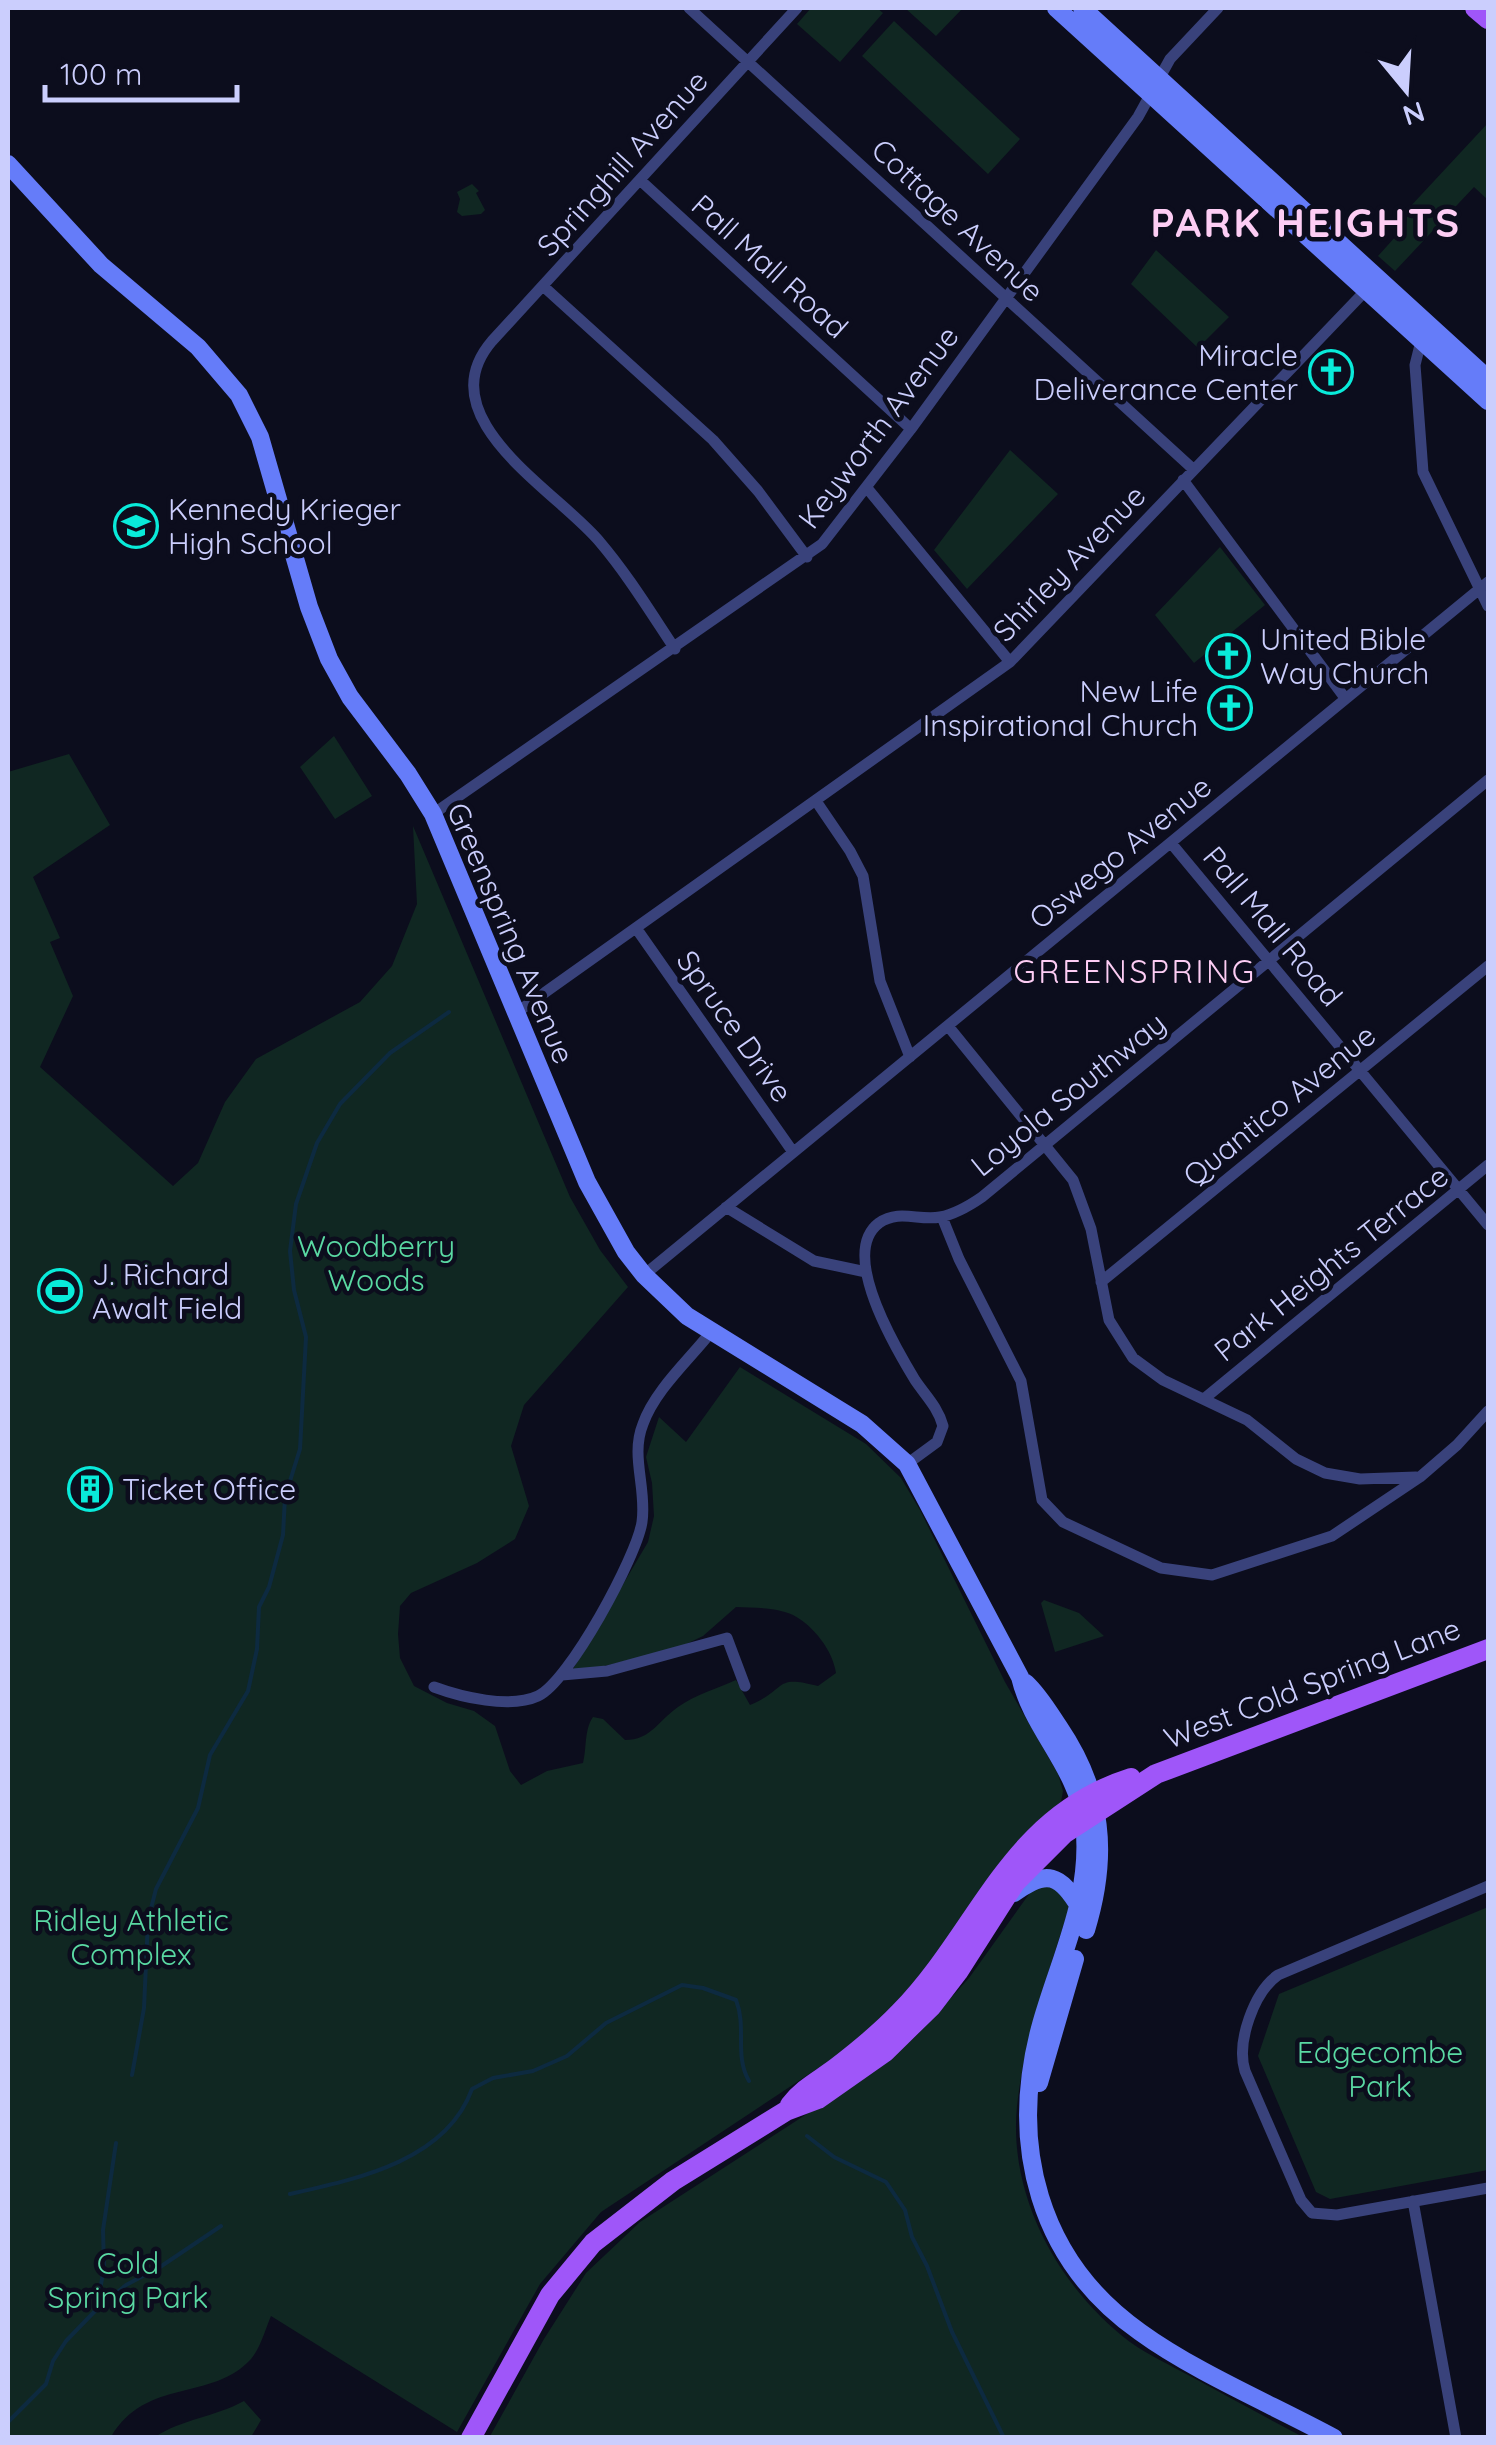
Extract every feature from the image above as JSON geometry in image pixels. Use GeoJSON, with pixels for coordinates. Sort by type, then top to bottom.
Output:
{"type":"FeatureCollection","features":[{"type":"Feature","properties":{"kind":"main road"},"geometry":{"type":"LineString","coordinates":[[1056,8],[1155,87],[1426,333],[1488,379]]}},
{"type":"Feature","properties":{"kind":"main road"},"geometry":{"type":"LineString","coordinates":[[1082,8],[1155,87]]}},
{"type":"Feature","properties":{"kind":"main road"},"geometry":{"type":"LineString","coordinates":[[1475,8],[1488,20]]}},
{"type":"Feature","properties":{"kind":"main road","name":"Greenspring Avenue"},"geometry":{"type":"LineString","coordinates":[[8,164],[101,265],[198,347],[239,396],[260,437],[328,659],[350,697],[433,814],[600,1209],[644,1275],[687,1316],[862,1424],[907,1464],[1020,1677],[1024,1694],[1088,1806],[1098,1847],[1093,1906],[1042,2070],[1031,2152]]}},
{"type":"Feature","properties":{"kind":"main road"},"geometry":{"type":"LineString","coordinates":[[1426,333],[1488,400]]}},
{"type":"Feature","properties":{"kind":"main road","name":"West Cold Spring Lane"},"geometry":{"type":"LineString","coordinates":[[786,2111],[800,2092],[873,2038],[918,1994],[944,1963],[988,1892],[1039,1832],[1156,1774],[1488,1649]]}},
{"type":"Feature","properties":{"kind":"main road","name":"Greenspring Avenue"},"geometry":{"type":"LineString","coordinates":[[1088,1806],[1080,1908],[1030,2070],[1025,2117],[1036,2184],[1050,2222],[1071,2261],[1101,2299],[1142,2334],[1334,2438]]}},
{"type":"Feature","properties":{"kind":"main road","name":"West Cold Spring Lane"},"geometry":{"type":"LineString","coordinates":[[470,2438],[550,2295],[593,2242],[662,2189],[786,2111],[818,2099],[864,2070],[903,2036],[958,1972],[1002,1902],[1034,1861],[1088,1806]]}},
{"type":"Feature","properties":{"kind":"main road"},"geometry":{"type":"LineString","coordinates":[[1002,1902],[1043,1877],[1060,1881],[1080,1908]]}},
{"type":"Feature","properties":{"kind":"street","name":"Cottage Avenue"},"geometry":{"type":"LineString","coordinates":[[689,8],[1193,469]]}},
{"type":"Feature","properties":{"kind":"street","name":"Springhill Avenue"},"geometry":{"type":"LineString","coordinates":[[675,649],[598,540],[508,455],[486,427],[474,386],[478,361],[797,8]]}},
{"type":"Feature","properties":{"kind":"street","name":"Keyworth Avenue"},"geometry":{"type":"LineString","coordinates":[[433,814],[807,558],[836,530],[1006,298],[1170,60],[1218,8]]}},
{"type":"Feature","properties":{"kind":"street","name":"Pall Mall Road"},"geometry":{"type":"LineString","coordinates":[[640,180],[911,429]]}},
{"type":"Feature","properties":{"kind":"street","name":"Shirley Avenue"},"geometry":{"type":"LineString","coordinates":[[516,1013],[1010,662],[1371,284]]}},
{"type":"Feature","properties":{"kind":"street"},"geometry":{"type":"LineString","coordinates":[[543,286],[724,452],[807,558]]}},
{"type":"Feature","properties":{"kind":"street"},"geometry":{"type":"LineString","coordinates":[[1426,333],[1415,364],[1422,472],[1484,585],[1488,606]]}},
{"type":"Feature","properties":{"kind":"street"},"geometry":{"type":"LineString","coordinates":[[1184,480],[1346,698]]}},
{"type":"Feature","properties":{"kind":"street"},"geometry":{"type":"LineString","coordinates":[[866,488],[1010,662]]}},
{"type":"Feature","properties":{"kind":"street","name":"Oswego Avenue"},"geometry":{"type":"LineString","coordinates":[[644,1275],[1484,585]]}},
{"type":"Feature","properties":{"kind":"street","name":"Loyola Southway"},"geometry":{"type":"LineString","coordinates":[[866,1272],[866,1241],[882,1222],[901,1215],[942,1216],[969,1206],[1488,780]]}},
{"type":"Feature","properties":{"kind":"street"},"geometry":{"type":"LineString","coordinates":[[816,801],[863,876],[880,982],[910,1057]]}},
{"type":"Feature","properties":{"kind":"street","name":"Pall Mall Road"},"geometry":{"type":"LineString","coordinates":[[1171,843],[1488,1225]]}},
{"type":"Feature","properties":{"kind":"street","name":"Spruce Drive"},"geometry":{"type":"LineString","coordinates":[[636,928],[794,1152]]}},
{"type":"Feature","properties":{"kind":"street","name":"Quantico Avenue"},"geometry":{"type":"LineString","coordinates":[[1102,1282],[1488,966]]}},
{"type":"Feature","properties":{"kind":"street"},"geometry":{"type":"LineString","coordinates":[[948,1026],[1065,1167],[1084,1206],[1104,1304],[1115,1334],[1133,1358],[1163,1380],[1238,1415],[1296,1458],[1325,1472],[1360,1479],[1420,1476]]}},
{"type":"Feature","properties":{"kind":"street","name":"Park Heights Terrace"},"geometry":{"type":"LineString","coordinates":[[1205,1398],[1488,1166]]}},
{"type":"Feature","properties":{"kind":"street"},"geometry":{"type":"LineString","coordinates":[[726,1207],[814,1261],[866,1272],[900,1352],[935,1406],[943,1426],[937,1442],[907,1464]]}},
{"type":"Feature","properties":{"kind":"street"},"geometry":{"type":"LineString","coordinates":[[942,1216],[959,1259],[1020,1381],[1042,1500],[1062,1522],[1161,1568],[1212,1574],[1332,1536],[1420,1476],[1488,1411]]}},
{"type":"Feature","properties":{"kind":"street"},"geometry":{"type":"LineString","coordinates":[[434,1687],[494,1700],[525,1700],[549,1689],[562,1675],[591,1630],[639,1538],[644,1512],[637,1457],[642,1426],[658,1398],[711,1332]]}},
{"type":"Feature","properties":{"kind":"street"},"geometry":{"type":"LineString","coordinates":[[562,1675],[607,1671],[726,1638],[746,1686]]}},
{"type":"Feature","properties":{"kind":"street"},"geometry":{"type":"LineString","coordinates":[[1488,1886],[1278,1974],[1260,1993],[1241,2055],[1244,2071],[1306,2208],[1318,2215],[1488,2188]]}},
{"type":"Feature","properties":{"kind":"street"},"geometry":{"type":"LineString","coordinates":[[1414,2201],[1456,2438]]}},
{"type":"Feature","properties":{"kind":"green space"},"geometry":{"type":"Polygon","coordinates":[[[811,8],[877,8],[883,13],[840,62],[797,24],[811,8]]]}},
{"type":"Feature","properties":{"kind":"green space"},"geometry":{"type":"Polygon","coordinates":[[[905,8],[963,8],[936,36],[905,8]]]}},
{"type":"Feature","properties":{"kind":"green space"},"geometry":{"type":"Polygon","coordinates":[[[894,21],[1020,139],[988,174],[862,56],[894,21]]]}},
{"type":"Feature","properties":{"kind":"green space"},"geometry":{"type":"Polygon","coordinates":[[[1488,123],[1488,200],[1474,187],[1395,271],[1378,256],[1406,225],[1408,209],[1488,123]]]}},
{"type":"Feature","properties":{"kind":"green space"},"geometry":{"type":"Polygon","coordinates":[[[472,184],[479,191],[476,193],[485,210],[462,216],[457,212],[457,192],[472,184]]]}},
{"type":"Feature","properties":{"kind":"green space"},"geometry":{"type":"Polygon","coordinates":[[[1156,250],[1229,317],[1198,348],[1131,284],[1156,250]]]}},
{"type":"Feature","properties":{"kind":"green space"},"geometry":{"type":"Polygon","coordinates":[[[1010,450],[1058,494],[967,589],[934,550],[1010,450]]]}},
{"type":"Feature","properties":{"kind":"green space"},"geometry":{"type":"Polygon","coordinates":[[[1220,547],[1265,605],[1194,663],[1155,615],[1220,547]]]}},
{"type":"Feature","properties":{"kind":"green space"},"geometry":{"type":"Polygon","coordinates":[[[334,736],[372,796],[335,819],[300,767],[334,736]]]}},
{"type":"Feature","properties":{"kind":"green space","name":"Woodberry Woods"},"geometry":{"type":"Polygon","coordinates":[[[69,754],[110,825],[33,877],[60,938],[50,942],[73,996],[40,1067],[173,1186],[198,1163],[225,1102],[256,1059],[360,1002],[392,966],[417,904],[413,826],[570,1197],[600,1250],[628,1287],[524,1405],[511,1446],[529,1506],[515,1539],[477,1563],[411,1593],[400,1606],[400,1658],[414,1686],[474,1711],[495,1726],[510,1771],[521,1785],[547,1771],[583,1763],[593,1717],[603,1719],[625,1740],[634,1739],[648,1733],[685,1703],[736,1680],[750,1705],[781,1685],[794,1682],[818,1686],[836,1673],[827,1648],[801,1620],[765,1608],[736,1607],[703,1636],[678,1648],[580,1672],[573,1669],[648,1542],[654,1516],[646,1457],[659,1417],[686,1442],[740,1367],[866,1444],[901,1478],[1005,1682],[1058,1774],[1063,1791],[1061,1802],[1001,1866],[910,1991],[853,2045],[601,2212],[540,2284],[457,2432],[271,2316],[251,2359],[235,2372],[142,2406],[125,2418],[111,2437],[8,2437],[8,772],[69,754]]]}},
{"type":"Feature","properties":{"kind":"green space"},"geometry":{"type":"Polygon","coordinates":[[[1044,1600],[1079,1613],[1104,1636],[1055,1652],[1041,1603],[1044,1600]]]}},
{"type":"Feature","properties":{"kind":"green space"},"geometry":{"type":"Polygon","coordinates":[[[1041,1885],[1059,1892],[1069,1908],[1031,2030],[1017,2106],[1021,2174],[1044,2238],[1081,2295],[1130,2342],[1303,2437],[489,2438],[586,2273],[640,2222],[867,2075],[915,2037],[969,1978],[1032,1890],[1041,1885]]]}},
{"type":"Feature","properties":{"kind":"green space","name":"Edgecombe Park"},"geometry":{"type":"Polygon","coordinates":[[[1488,1907],[1488,2170],[1330,2199],[1316,2192],[1258,2056],[1279,1994],[1488,1907]]]}},
{"type":"Feature","properties":{"kind":"green space"},"geometry":{"type":"Polygon","coordinates":[[[244,2401],[261,2420],[251,2437],[155,2437],[176,2426],[244,2401]]]}},
{"type":"Feature","properties":{"kind":"waterway"},"geometry":{"type":"LineString","coordinates":[[132,2075],[144,2008],[148,1920],[156,1889],[198,1808],[210,1755],[248,1691],[257,1649],[259,1607],[269,1587],[283,1535],[285,1497],[300,1449],[306,1337],[294,1290],[290,1251],[296,1204],[317,1143],[340,1104],[390,1053],[449,1012]]}},
{"type":"Feature","properties":{"kind":"waterway"},"geometry":{"type":"LineString","coordinates":[[290,2194],[370,2173],[421,2150],[459,2114],[472,2089],[493,2078],[533,2071],[567,2056],[606,2023],[682,1985],[736,2000],[742,2061],[749,2081]]}},
{"type":"Feature","properties":{"kind":"waterway"},"geometry":{"type":"LineString","coordinates":[[807,2136],[834,2157],[886,2182],[905,2210],[912,2237],[952,2332],[1004,2438]]}},
{"type":"Feature","properties":{"kind":"waterway"},"geometry":{"type":"LineString","coordinates":[[97,2306],[116,2143]]}},
{"type":"Feature","properties":{"kind":"waterway"},"geometry":{"type":"LineString","coordinates":[[8,2422],[46,2384],[53,2361],[66,2341],[96,2310],[126,2285],[221,2226]]}},
{"type":"Feature","properties":{"kind":"place","name":"Miracle Deliverance Center"},"geometry":{"type":"Point","coordinates":[1331,372]}},
{"type":"Feature","properties":{"kind":"place","name":"Kennedy Krieger High School"},"geometry":{"type":"Point","coordinates":[136,526]}},
{"type":"Feature","properties":{"kind":"place","name":"United Bible Way Church"},"geometry":{"type":"Point","coordinates":[1228,656]}},
{"type":"Feature","properties":{"kind":"place","name":"New Life Inspirational Church"},"geometry":{"type":"Point","coordinates":[1230,708]}},
{"type":"Feature","properties":{"kind":"place","name":"J. Richard Awalt Field"},"geometry":{"type":"Point","coordinates":[60,1291]}},
{"type":"Feature","properties":{"kind":"place","name":"Ticket Office"},"geometry":{"type":"Point","coordinates":[90,1489]}},
{"type":"Feature","properties":{"kind":"district","name":"PARK HEIGHTS"},"geometry":{"type":"Point","coordinates":[1306,222]}},
{"type":"Feature","properties":{"kind":"district","name":"GREENSPRING"},"geometry":{"type":"Point","coordinates":[1135,971]}},
{"type":"Feature","properties":{"kind":"park label","name":"Ridley Athletic Complex"},"geometry":{"type":"Point","coordinates":[131,1937]}},
{"type":"Feature","properties":{"kind":"park label","name":"Cold Spring Park"},"geometry":{"type":"Point","coordinates":[128,2280]}}]}
